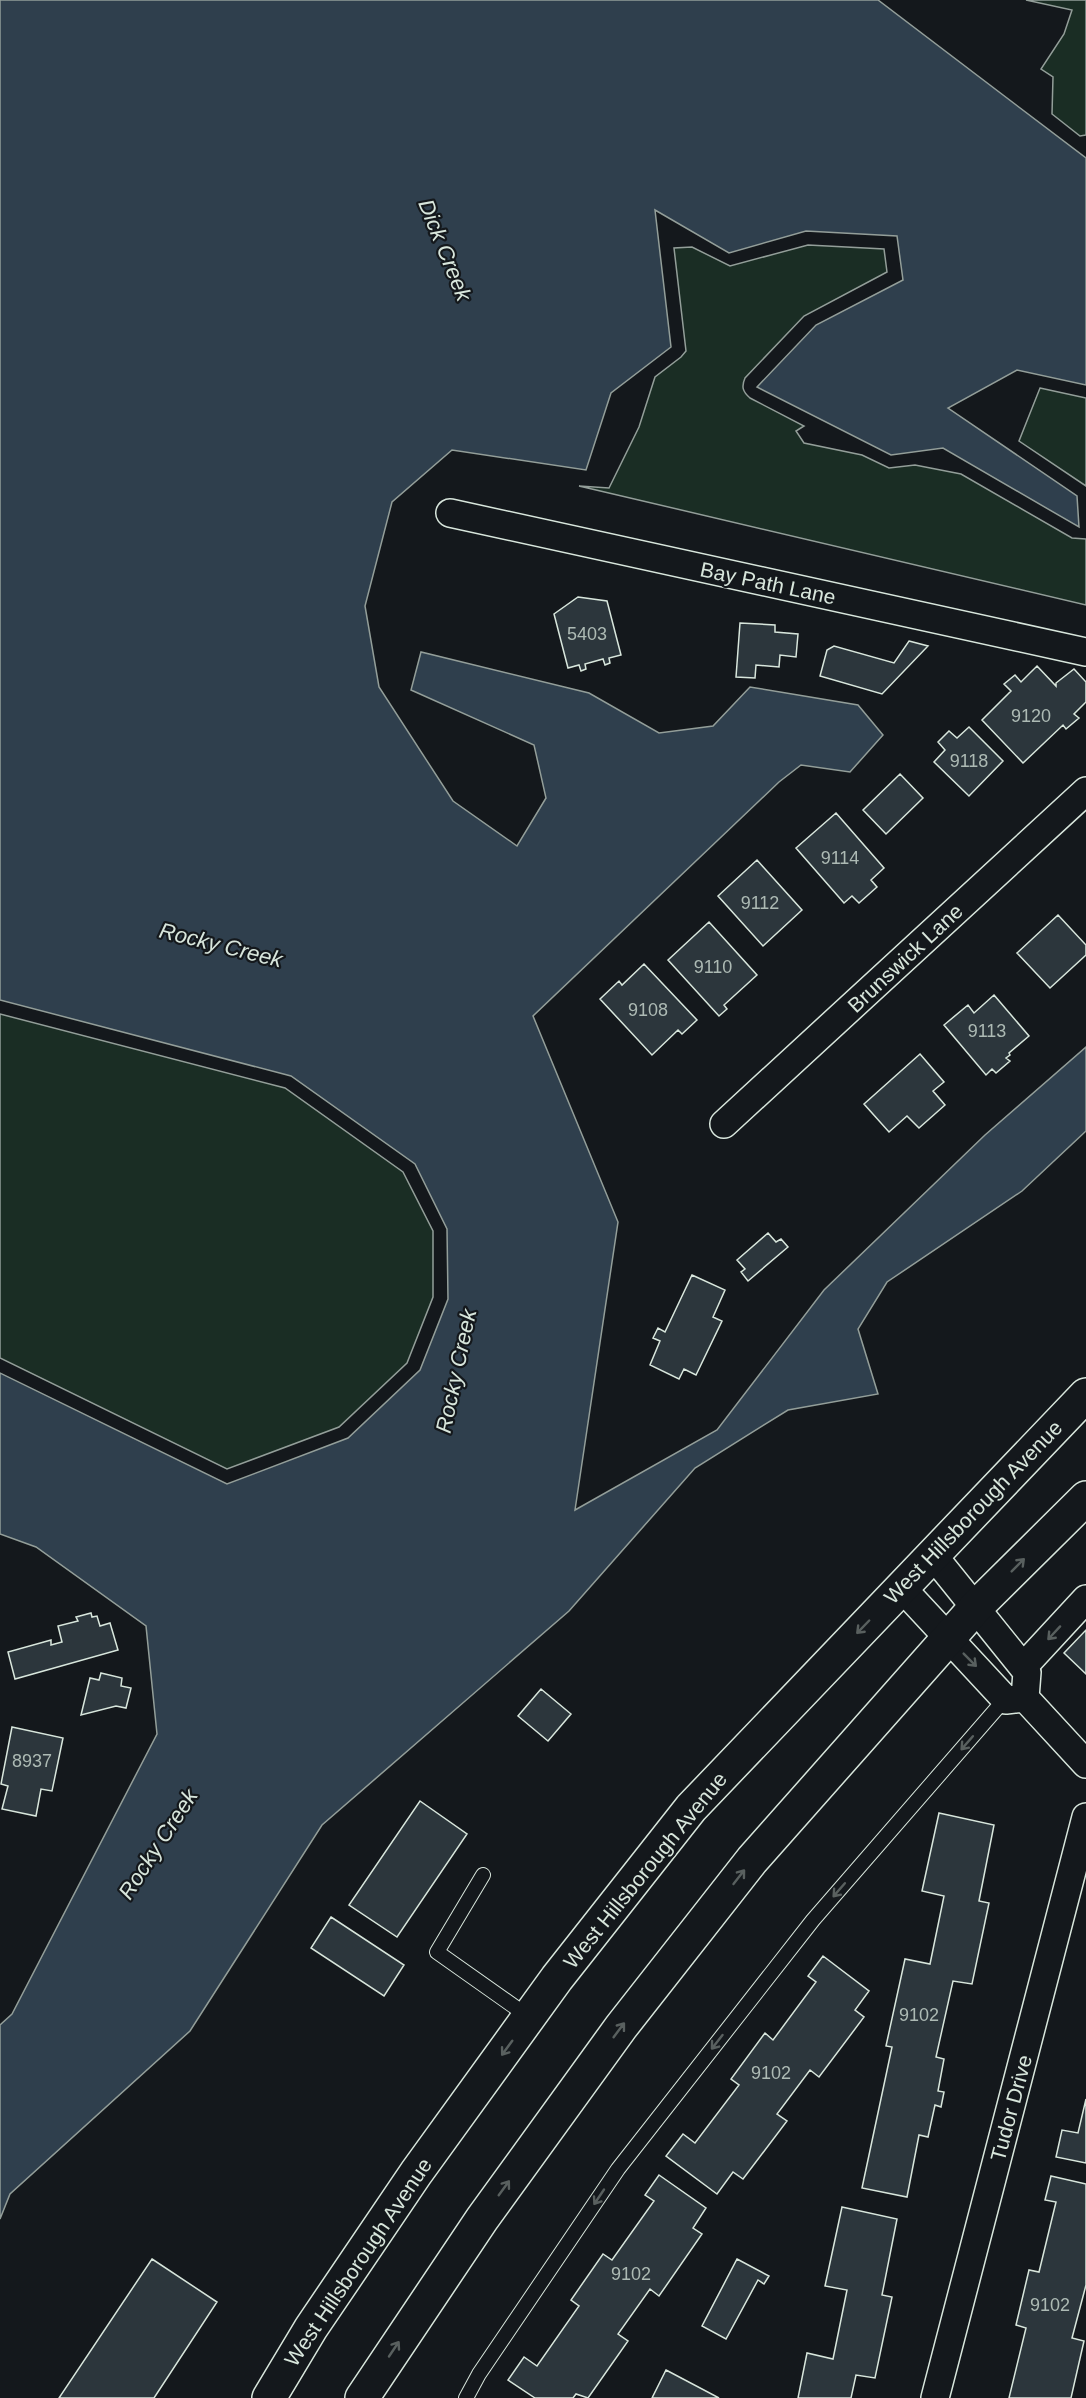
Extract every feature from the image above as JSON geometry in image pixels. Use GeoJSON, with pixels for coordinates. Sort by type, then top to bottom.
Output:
{"type":"FeatureCollection","features":[{"type":"Feature","properties":{"kind":"main road","name":"West Hillsborough Avenue"},"geometry":{"type":"LineString","coordinates":[[269,2398],[311,2328],[416,2173],[529,2017],[691,1808],[1086,1395]]}},
{"type":"Feature","properties":{"kind":"main road"},"geometry":{"type":"LineString","coordinates":[[362,2398],[482,2219],[621,2027],[752,1860],[976,1607],[1086,1498]]}},
{"type":"Feature","properties":{"kind":"street","name":"Bay Path Lane"},"geometry":{"type":"LineString","coordinates":[[450,513],[1086,652]]}},
{"type":"Feature","properties":{"kind":"street","name":"Brunswick Lane"},"geometry":{"type":"LineString","coordinates":[[724,1124],[1086,792]]}},
{"type":"Feature","properties":{"kind":"street"},"geometry":{"type":"LineString","coordinates":[[932,1554],[1027,1672],[1015,1698]]}},
{"type":"Feature","properties":{"kind":"street"},"geometry":{"type":"LineString","coordinates":[[902,1587],[948,1638],[1086,1764]]}},
{"type":"Feature","properties":{"kind":"street"},"geometry":{"type":"LineString","coordinates":[[1023,1667],[1086,1599]]}},
{"type":"Feature","properties":{"kind":"street","name":"Tudor Drive"},"geometry":{"type":"LineString","coordinates":[[935,2398],[1086,1817]]}},
{"type":"Feature","properties":{"kind":"lane"},"geometry":{"type":"LineString","coordinates":[[466,2398],[479,2374],[618,2169],[813,1920],[1015,1698]]}},
{"type":"Feature","properties":{"kind":"lane"},"geometry":{"type":"LineString","coordinates":[[483,1875],[437,1952],[529,2017]]}},
{"type":"Feature","properties":{"kind":"green space"},"geometry":{"type":"Polygon","coordinates":[[[1026,0],[1086,0],[1086,135],[1080,136],[1052,114],[1053,77],[1041,69],[1064,34],[1072,10],[1026,0]]]}},
{"type":"Feature","properties":{"kind":"green space"},"geometry":{"type":"Polygon","coordinates":[[[808,245],[884,249],[887,272],[804,316],[745,378],[743,389],[746,394],[804,426],[796,431],[804,443],[862,455],[889,468],[915,465],[961,474],[1072,538],[1086,539],[1086,605],[579,486],[609,488],[639,427],[655,377],[686,351],[674,248],[692,247],[730,266],[808,245]]]}},
{"type":"Feature","properties":{"kind":"green space"},"geometry":{"type":"Polygon","coordinates":[[[1040,388],[1086,398],[1086,486],[1019,441],[1040,388]]]}},
{"type":"Feature","properties":{"kind":"green space"},"geometry":{"type":"Polygon","coordinates":[[[0,1014],[285,1088],[403,1172],[433,1231],[433,1297],[407,1363],[339,1427],[227,1469],[0,1358],[0,1014]]]}},
{"type":"Feature","properties":{"kind":"water"},"geometry":{"type":"Polygon","coordinates":[[[0,0],[878,0],[1086,158],[1086,385],[1017,370],[948,408],[1077,496],[1079,527],[943,448],[891,455],[757,387],[816,325],[903,280],[897,236],[806,231],[729,253],[655,210],[671,347],[611,393],[586,470],[452,450],[392,502],[365,606],[379,687],[453,801],[517,846],[546,798],[534,745],[411,690],[421,652],[589,693],[659,733],[713,726],[750,687],[858,705],[883,735],[850,772],[801,765],[779,782],[533,1016],[618,1222],[575,1510],[717,1430],[824,1290],[985,1135],[1086,1047],[1086,1131],[1022,1191],[887,1282],[858,1329],[878,1394],[788,1410],[695,1468],[569,1611],[322,1825],[190,2031],[10,2194],[0,2219],[0,2025],[12,2014],[157,1734],[146,1626],[36,1547],[0,1534],[0,1373],[227,1484],[348,1438],[420,1370],[448,1299],[447,1229],[415,1164],[291,1076],[0,1000],[0,0]]]}},
{"type":"Feature","properties":{"kind":"building"},"geometry":{"type":"Polygon","coordinates":[[[578,597],[607,601],[621,655],[609,658],[610,663],[605,665],[603,659],[585,664],[586,669],[581,671],[579,665],[568,668],[554,614],[578,597]]]}},
{"type":"Feature","properties":{"kind":"building"},"geometry":{"type":"Polygon","coordinates":[[[740,623],[775,625],[775,632],[798,634],[796,657],[780,655],[779,667],[756,665],[755,678],[736,677],[740,623]]]}},
{"type":"Feature","properties":{"kind":"building"},"geometry":{"type":"Polygon","coordinates":[[[909,641],[928,646],[882,694],[820,676],[827,650],[834,646],[894,663],[909,641]]]}},
{"type":"Feature","properties":{"kind":"building"},"geometry":{"type":"Polygon","coordinates":[[[1037,666],[1056,686],[1056,683],[1074,669],[1086,682],[1086,702],[1074,714],[1079,718],[1066,729],[1063,725],[1023,763],[982,720],[1011,691],[1004,684],[1015,675],[1021,682],[1037,666]]]}},
{"type":"Feature","properties":{"kind":"building"},"geometry":{"type":"Polygon","coordinates":[[[969,727],[1003,761],[969,796],[934,762],[945,750],[938,742],[949,731],[957,738],[969,727]]]}},
{"type":"Feature","properties":{"kind":"building"},"geometry":{"type":"Polygon","coordinates":[[[900,774],[923,798],[886,834],[863,810],[900,774]]]}},
{"type":"Feature","properties":{"kind":"building"},"geometry":{"type":"Polygon","coordinates":[[[836,813],[884,868],[871,880],[877,887],[859,903],[852,896],[844,903],[796,848],[836,813]]]}},
{"type":"Feature","properties":{"kind":"building"},"geometry":{"type":"Polygon","coordinates":[[[757,860],[802,910],[763,946],[718,896],[757,860]]]}},
{"type":"Feature","properties":{"kind":"building"},"geometry":{"type":"Polygon","coordinates":[[[1058,915],[1086,945],[1086,955],[1050,988],[1017,953],[1058,915]]]}},
{"type":"Feature","properties":{"kind":"building"},"geometry":{"type":"Polygon","coordinates":[[[709,922],[757,975],[724,1005],[727,1009],[719,1016],[668,960],[709,922]]]}},
{"type":"Feature","properties":{"kind":"building"},"geometry":{"type":"Polygon","coordinates":[[[644,964],[697,1020],[682,1034],[678,1030],[652,1055],[600,999],[619,981],[622,985],[644,964]]]}},
{"type":"Feature","properties":{"kind":"building"},"geometry":{"type":"Polygon","coordinates":[[[994,995],[1029,1036],[1009,1053],[1010,1055],[1006,1058],[1010,1061],[996,1073],[992,1069],[986,1075],[944,1025],[968,1005],[974,1013],[994,995]]]}},
{"type":"Feature","properties":{"kind":"building"},"geometry":{"type":"Polygon","coordinates":[[[920,1054],[944,1082],[933,1091],[945,1105],[919,1128],[907,1116],[889,1132],[864,1104],[920,1054]]]}},
{"type":"Feature","properties":{"kind":"building"},"geometry":{"type":"Polygon","coordinates":[[[768,1233],[776,1242],[781,1239],[788,1247],[748,1281],[741,1272],[745,1269],[737,1260],[768,1233]]]}},
{"type":"Feature","properties":{"kind":"building"},"geometry":{"type":"Polygon","coordinates":[[[692,1275],[725,1290],[713,1317],[722,1321],[696,1375],[684,1369],[679,1379],[650,1365],[660,1341],[653,1338],[658,1328],[665,1332],[692,1275]]]}},
{"type":"Feature","properties":{"kind":"building"},"geometry":{"type":"Polygon","coordinates":[[[91,1613],[92,1617],[97,1616],[100,1626],[110,1623],[118,1650],[15,1679],[8,1652],[51,1640],[51,1645],[62,1642],[58,1626],[78,1621],[76,1617],[91,1613]]]}},
{"type":"Feature","properties":{"kind":"building"},"geometry":{"type":"Polygon","coordinates":[[[1086,1630],[1086,1674],[1064,1653],[1086,1630]]]}},
{"type":"Feature","properties":{"kind":"building"},"geometry":{"type":"Polygon","coordinates":[[[101,1673],[122,1678],[121,1686],[131,1688],[126,1708],[116,1706],[81,1715],[90,1678],[99,1680],[101,1673]]]}},
{"type":"Feature","properties":{"kind":"building"},"geometry":{"type":"Polygon","coordinates":[[[541,1689],[571,1714],[548,1741],[518,1716],[541,1689]]]}},
{"type":"Feature","properties":{"kind":"building"},"geometry":{"type":"Polygon","coordinates":[[[12,1727],[63,1738],[52,1791],[41,1789],[36,1816],[2,1809],[8,1786],[1,1784],[12,1727]]]}},
{"type":"Feature","properties":{"kind":"building"},"geometry":{"type":"Polygon","coordinates":[[[420,1801],[467,1834],[397,1937],[349,1905],[420,1801]]]}},
{"type":"Feature","properties":{"kind":"building"},"geometry":{"type":"Polygon","coordinates":[[[939,1813],[994,1825],[979,1901],[989,1903],[972,1984],[953,1981],[936,2057],[944,2059],[938,2091],[944,2092],[941,2107],[935,2105],[928,2137],[919,2135],[907,2197],[862,2188],[892,2047],[886,2046],[905,1959],[930,1964],[944,1896],[922,1891],[939,1813]]]}},
{"type":"Feature","properties":{"kind":"building"},"geometry":{"type":"Polygon","coordinates":[[[331,1917],[404,1965],[384,1996],[311,1948],[331,1917]]]}},
{"type":"Feature","properties":{"kind":"building"},"geometry":{"type":"Polygon","coordinates":[[[823,1956],[869,1991],[855,2010],[864,2017],[819,2077],[810,2070],[777,2114],[787,2121],[743,2179],[733,2172],[717,2194],[666,2156],[683,2134],[695,2143],[739,2085],[731,2079],[765,2033],[773,2040],[816,1982],[808,1976],[823,1956]]]}},
{"type":"Feature","properties":{"kind":"building"},"geometry":{"type":"Polygon","coordinates":[[[1086,2099],[1086,2163],[1056,2157],[1062,2130],[1078,2133],[1086,2099]]]}},
{"type":"Feature","properties":{"kind":"building"},"geometry":{"type":"Polygon","coordinates":[[[659,2175],[706,2208],[693,2228],[702,2234],[659,2296],[650,2289],[618,2334],[628,2341],[588,2398],[576,2394],[573,2398],[535,2398],[508,2380],[524,2357],[537,2366],[579,2306],[571,2300],[603,2254],[612,2260],[654,2201],[645,2195],[659,2175]]]}},
{"type":"Feature","properties":{"kind":"building"},"geometry":{"type":"Polygon","coordinates":[[[1051,2176],[1086,2184],[1086,2285],[1072,2338],[1084,2341],[1071,2398],[1009,2398],[1026,2328],[1016,2325],[1029,2270],[1039,2272],[1056,2202],[1045,2200],[1051,2176]]]}},
{"type":"Feature","properties":{"kind":"building"},"geometry":{"type":"Polygon","coordinates":[[[842,2207],[897,2219],[882,2295],[892,2297],[875,2378],[856,2375],[851,2398],[798,2398],[807,2353],[833,2359],[847,2290],[825,2286],[842,2207]]]}},
{"type":"Feature","properties":{"kind":"building"},"geometry":{"type":"Polygon","coordinates":[[[152,2259],[217,2302],[154,2398],[59,2398],[152,2259]]]}},
{"type":"Feature","properties":{"kind":"building"},"geometry":{"type":"Polygon","coordinates":[[[737,2259],[769,2276],[764,2284],[758,2280],[726,2339],[702,2326],[737,2259]]]}},
{"type":"Feature","properties":{"kind":"building"},"geometry":{"type":"Polygon","coordinates":[[[666,2370],[719,2398],[652,2398],[666,2370]]]}},
{"type":"Feature","properties":{"kind":"water label","name":"Dick Creek"},"geometry":{"type":"Point","coordinates":[445,250]}},
{"type":"Feature","properties":{"kind":"water label","name":"Rocky Creek"},"geometry":{"type":"Point","coordinates":[221,945]}},
{"type":"Feature","properties":{"kind":"water label","name":"Rocky Creek"},"geometry":{"type":"Point","coordinates":[456,1371]}},
{"type":"Feature","properties":{"kind":"water label","name":"Rocky Creek"},"geometry":{"type":"Point","coordinates":[158,1844]}}]}
